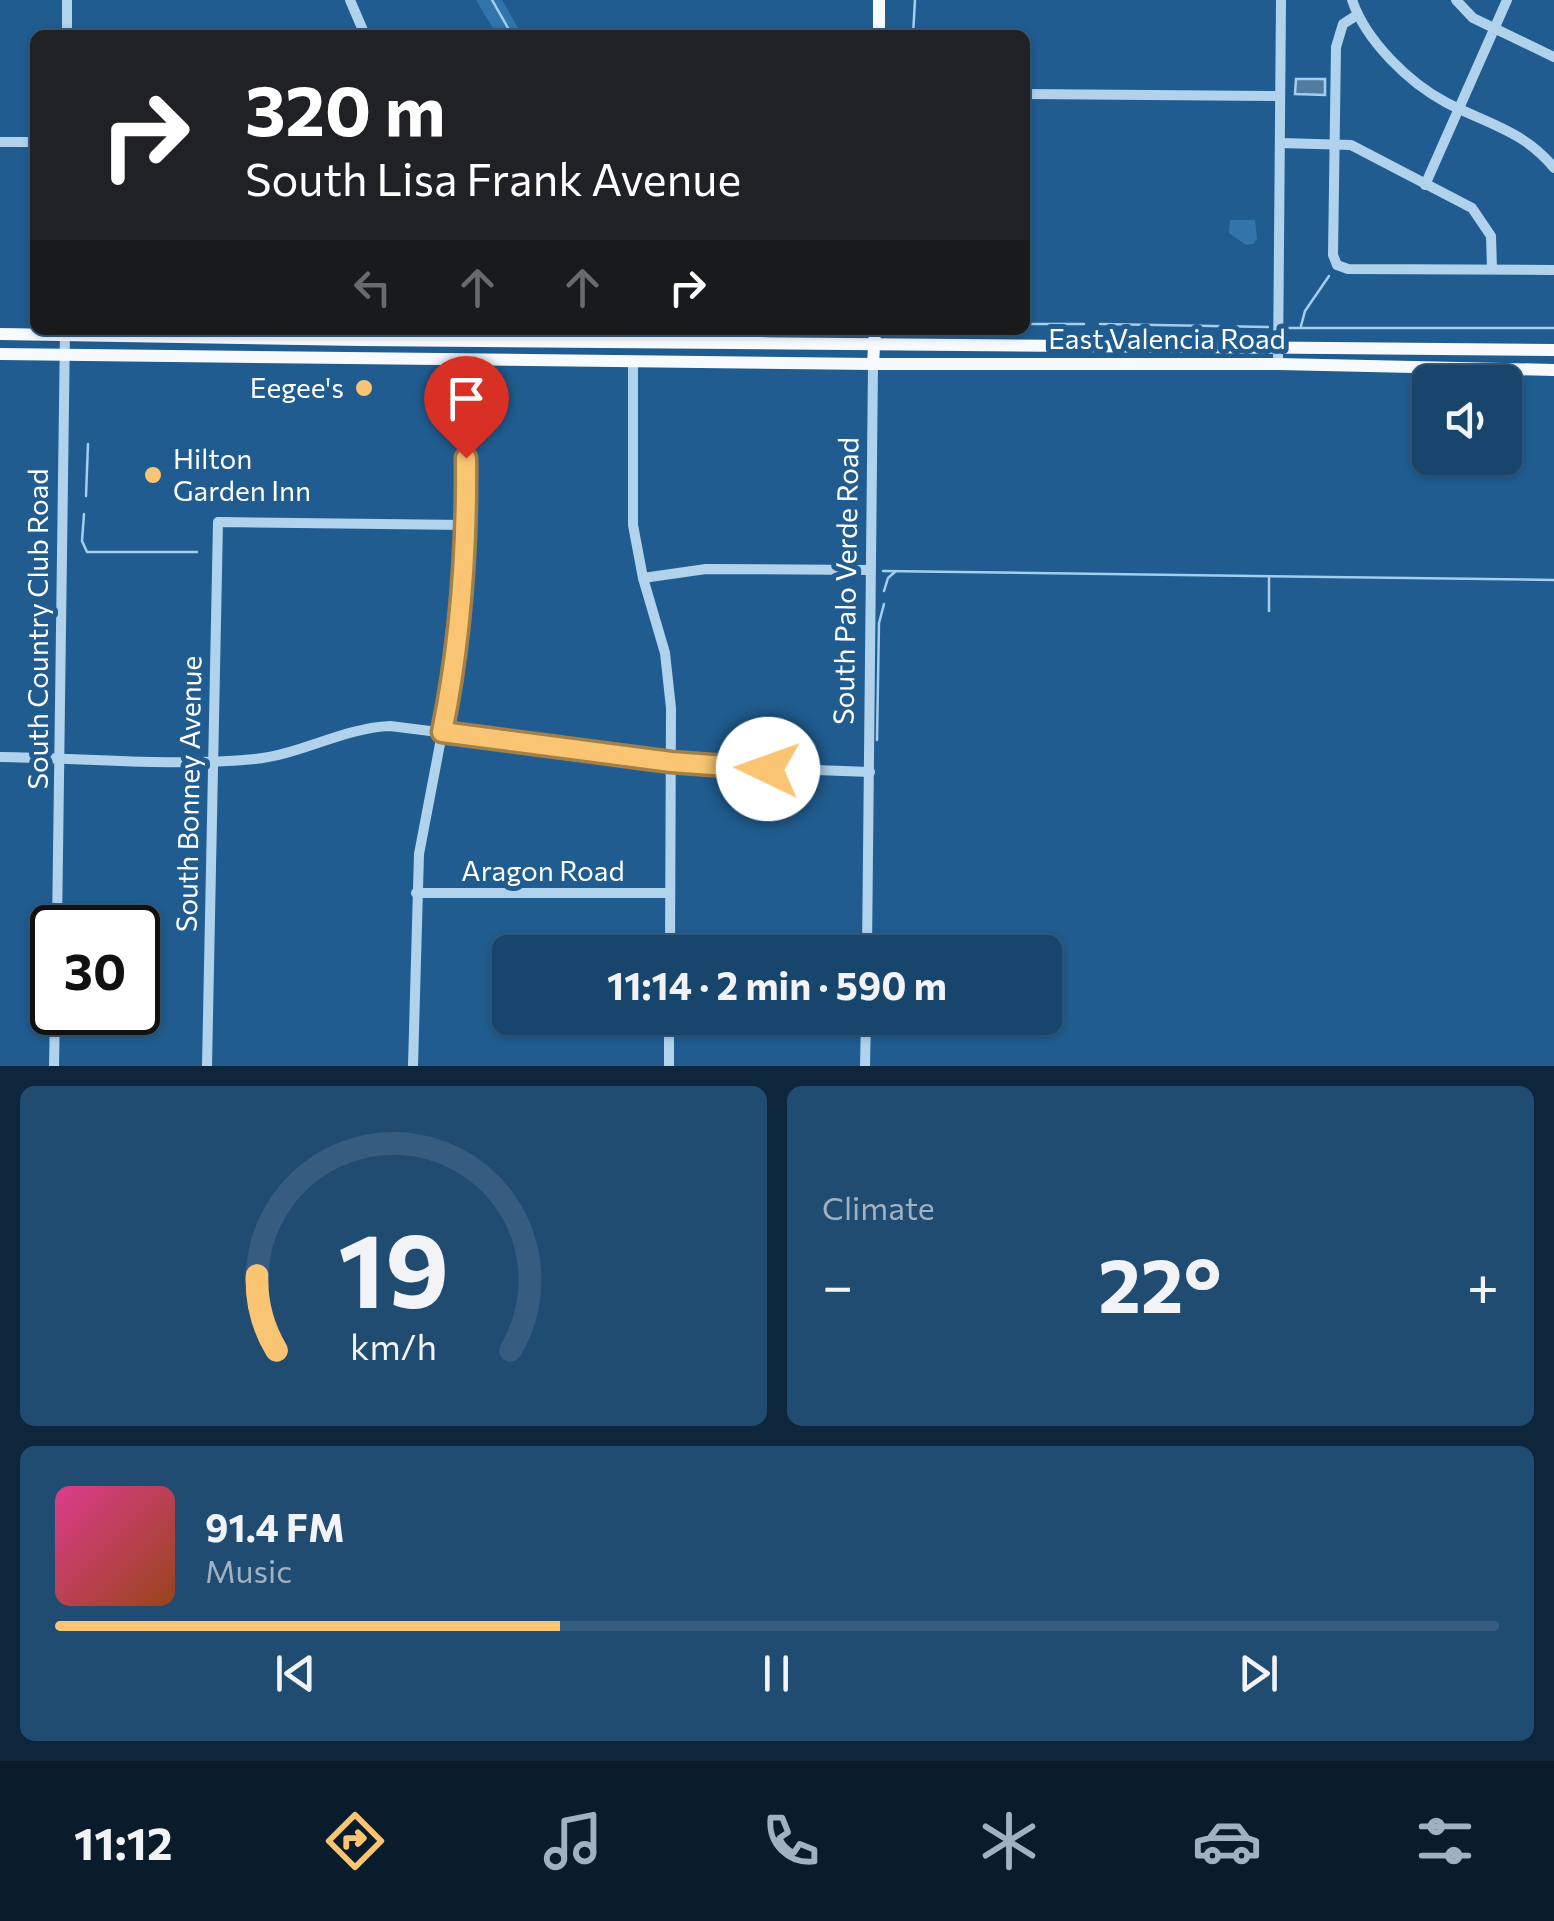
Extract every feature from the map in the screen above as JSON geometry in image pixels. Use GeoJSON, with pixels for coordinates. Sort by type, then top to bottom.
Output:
{"type":"FeatureCollection","features":[{"type":"Feature","properties":{"kind":"main road"},"geometry":{"type":"LineString","coordinates":[[879,0],[880,30]]}},
{"type":"Feature","properties":{"kind":"main road","name":"East Valencia Road"},"geometry":{"type":"LineString","coordinates":[[0,334],[30,333]]}},
{"type":"Feature","properties":{"kind":"main road","name":"East Valencia Road"},"geometry":{"type":"LineString","coordinates":[[366,335],[666,342],[875,337],[1277,348],[1554,350]]}},
{"type":"Feature","properties":{"kind":"main road"},"geometry":{"type":"LineString","coordinates":[[666,342],[734,335]]}},
{"type":"Feature","properties":{"kind":"main road"},"geometry":{"type":"LineString","coordinates":[[466,336],[466,360]]}},
{"type":"Feature","properties":{"kind":"main road","name":"South Palo Verde Road"},"geometry":{"type":"LineString","coordinates":[[873,364],[875,337]]}},
{"type":"Feature","properties":{"kind":"main road","name":"East Valencia Road"},"geometry":{"type":"LineString","coordinates":[[0,354],[873,364],[1278,364],[1554,370]]}},
{"type":"Feature","properties":{"kind":"street"},"geometry":{"type":"LineString","coordinates":[[66,0],[67,30]]}},
{"type":"Feature","properties":{"kind":"street"},"geometry":{"type":"LineString","coordinates":[[350,0],[363,30]]}},
{"type":"Feature","properties":{"kind":"street"},"geometry":{"type":"LineString","coordinates":[[1278,364],[1282,0]]}},
{"type":"Feature","properties":{"kind":"street"},"geometry":{"type":"LineString","coordinates":[[1352,0],[1357,15],[1383,50],[1418,83],[1524,138],[1554,168]]}},
{"type":"Feature","properties":{"kind":"street"},"geometry":{"type":"LineString","coordinates":[[1456,0],[1473,18],[1554,57]]}},
{"type":"Feature","properties":{"kind":"street"},"geometry":{"type":"LineString","coordinates":[[1425,184],[1508,0]]}},
{"type":"Feature","properties":{"kind":"street"},"geometry":{"type":"LineString","coordinates":[[1357,15],[1343,24],[1336,47],[1336,267],[1554,270]]}},
{"type":"Feature","properties":{"kind":"street"},"geometry":{"type":"LineString","coordinates":[[1030,94],[1280,96]]}},
{"type":"Feature","properties":{"kind":"street"},"geometry":{"type":"LineString","coordinates":[[0,142],[30,142]]}},
{"type":"Feature","properties":{"kind":"street"},"geometry":{"type":"LineString","coordinates":[[1280,143],[1351,145],[1460,200],[1481,217],[1490,236],[1492,269]]}},
{"type":"Feature","properties":{"kind":"street","name":"South Country Club Road"},"geometry":{"type":"LineString","coordinates":[[57,905],[64,335]]}},
{"type":"Feature","properties":{"kind":"street"},"geometry":{"type":"LineString","coordinates":[[412,1066],[416,893],[425,814],[460,629],[466,524],[466,360]]}},
{"type":"Feature","properties":{"kind":"street"},"geometry":{"type":"LineString","coordinates":[[634,361],[634,525],[643,578],[666,654],[671,708],[670,935]]}},
{"type":"Feature","properties":{"kind":"street","name":"South Palo Verde Road"},"geometry":{"type":"LineString","coordinates":[[867,935],[873,364]]}},
{"type":"Feature","properties":{"kind":"street","name":"South Bonney Avenue"},"geometry":{"type":"LineString","coordinates":[[207,1066],[218,522],[466,524]]}},
{"type":"Feature","properties":{"kind":"street"},"geometry":{"type":"LineString","coordinates":[[643,578],[706,569],[870,570]]}},
{"type":"Feature","properties":{"kind":"street"},"geometry":{"type":"LineString","coordinates":[[0,757],[212,761],[258,758],[292,752],[372,727],[407,726],[671,762],[870,772]]}},
{"type":"Feature","properties":{"kind":"street","name":"Aragon Road"},"geometry":{"type":"LineString","coordinates":[[416,893],[670,893]]}},
{"type":"Feature","properties":{"kind":"street"},"geometry":{"type":"LineString","coordinates":[[54,1066],[55,1035]]}},
{"type":"Feature","properties":{"kind":"street"},"geometry":{"type":"LineString","coordinates":[[669,1035],[669,1066]]}},
{"type":"Feature","properties":{"kind":"street"},"geometry":{"type":"LineString","coordinates":[[866,1035],[866,1066]]}},
{"type":"Feature","properties":{"kind":"shaded area"},"geometry":{"type":"Polygon","coordinates":[[[476,0],[502,0],[519,30],[494,30],[476,0]]]}},
{"type":"Feature","properties":{"kind":"shaded area"},"geometry":{"type":"Polygon","coordinates":[[[1296,79],[1325,79],[1325,95],[1295,94],[1296,79]]]}},
{"type":"Feature","properties":{"kind":"shaded area"},"geometry":{"type":"Polygon","coordinates":[[[1230,220],[1255,220],[1257,239],[1253,244],[1246,245],[1229,233],[1230,220]]]}},
{"type":"Feature","properties":{"kind":"waterway"},"geometry":{"type":"LineString","coordinates":[[492,0],[509,30]]}},
{"type":"Feature","properties":{"kind":"waterway"},"geometry":{"type":"LineString","coordinates":[[913,30],[915,0]]}},
{"type":"Feature","properties":{"kind":"waterway"},"geometry":{"type":"LineString","coordinates":[[1301,326],[1305,311],[1329,276]]}},
{"type":"Feature","properties":{"kind":"waterway"},"geometry":{"type":"LineString","coordinates":[[1030,324],[1084,324]]}},
{"type":"Feature","properties":{"kind":"waterway"},"geometry":{"type":"LineString","coordinates":[[1100,324],[1268,327]]}},
{"type":"Feature","properties":{"kind":"waterway"},"geometry":{"type":"LineString","coordinates":[[1287,328],[1554,328]]}},
{"type":"Feature","properties":{"kind":"waterway"},"geometry":{"type":"LineString","coordinates":[[86,496],[88,444]]}},
{"type":"Feature","properties":{"kind":"waterway"},"geometry":{"type":"LineString","coordinates":[[84,514],[82,541],[87,552],[197,552]]}},
{"type":"Feature","properties":{"kind":"waterway"},"geometry":{"type":"LineString","coordinates":[[883,571],[1554,580]]}},
{"type":"Feature","properties":{"kind":"waterway"},"geometry":{"type":"LineString","coordinates":[[884,591],[888,578],[896,571]]}},
{"type":"Feature","properties":{"kind":"waterway"},"geometry":{"type":"LineString","coordinates":[[1269,577],[1269,611]]}},
{"type":"Feature","properties":{"kind":"waterway"},"geometry":{"type":"LineString","coordinates":[[877,740],[879,623],[884,604]]}},
{"type":"Feature","properties":{"kind":"place","name":"Eegee's"},"geometry":{"type":"Point","coordinates":[364,388]}},
{"type":"Feature","properties":{"kind":"place","name":"Hilton Garden Inn"},"geometry":{"type":"Point","coordinates":[153,475]}},
{"type":"Feature","properties":{"kind":"route"},"geometry":{"type":"LineString","coordinates":[[466,458],[463,604],[442,732],[555,749],[768,769]]}}]}
